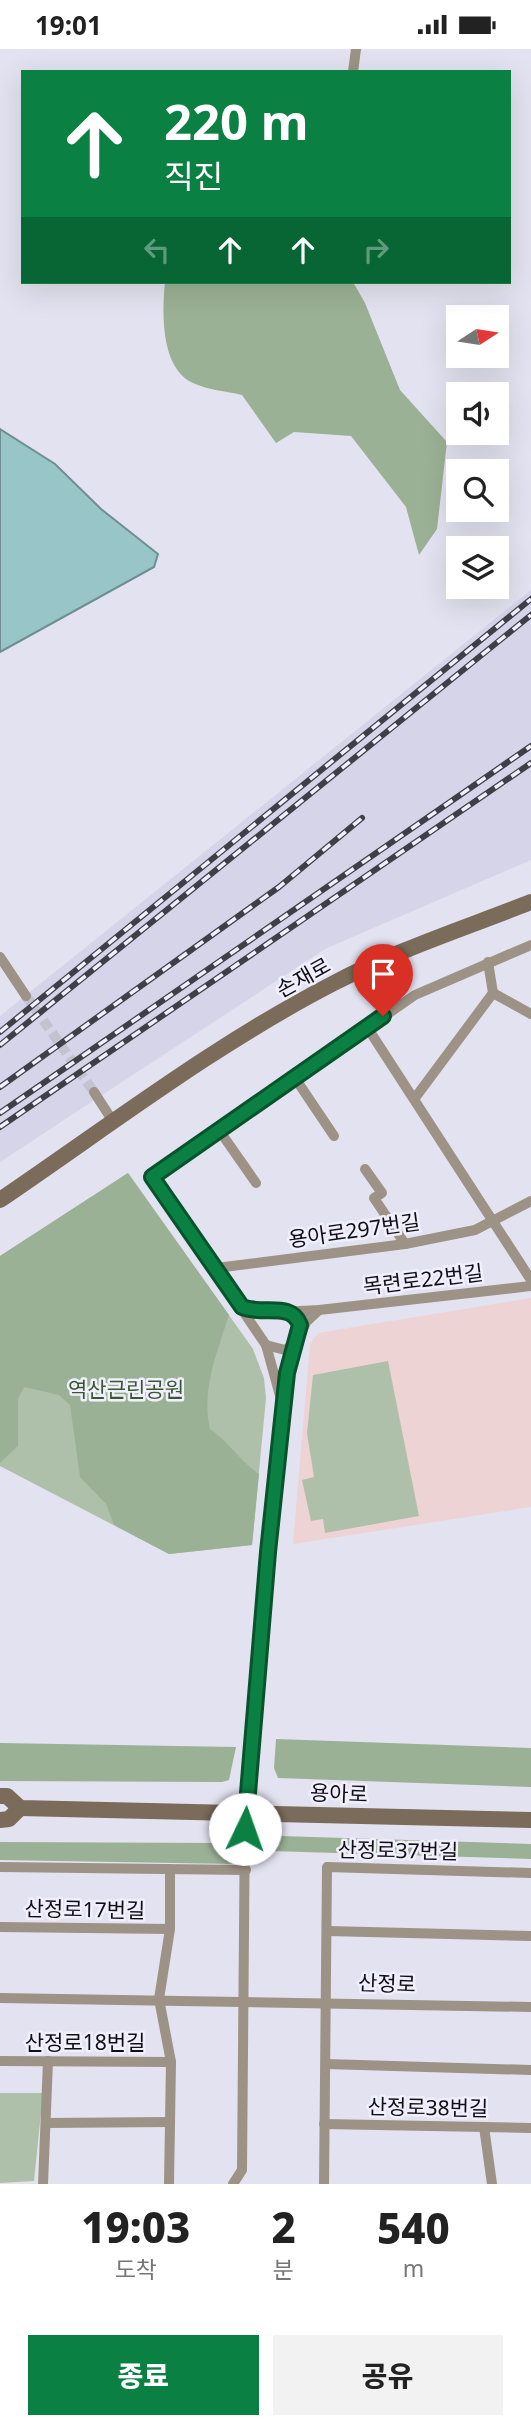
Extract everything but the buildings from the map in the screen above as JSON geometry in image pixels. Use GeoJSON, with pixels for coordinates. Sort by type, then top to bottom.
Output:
{"type":"FeatureCollection","features":[{"type":"Feature","properties":{"kind":"main road","name":"손재로"},"geometry":{"type":"LineString","coordinates":[[0,1200],[242,1037],[333,983],[531,902]]}},
{"type":"Feature","properties":{"kind":"main road","name":"용아로"},"geometry":{"type":"LineString","coordinates":[[0,1796],[7,1796],[20,1808],[531,1820]]}},
{"type":"Feature","properties":{"kind":"main road","name":"용아로"},"geometry":{"type":"LineString","coordinates":[[0,1819],[9,1819],[20,1808]]}},
{"type":"Feature","properties":{"kind":"street"},"geometry":{"type":"LineString","coordinates":[[354,70],[356,49]]}},
{"type":"Feature","properties":{"kind":"street"},"geometry":{"type":"LineString","coordinates":[[242,1307],[261,1313],[285,1310],[298,1320],[298,1339],[285,1350],[264,1342],[152,1177],[415,995],[531,945]]}},
{"type":"Feature","properties":{"kind":"street"},"geometry":{"type":"LineString","coordinates":[[0,957],[26,996]]}},
{"type":"Feature","properties":{"kind":"street"},"geometry":{"type":"LineString","coordinates":[[415,1098],[493,993],[488,962]]}},
{"type":"Feature","properties":{"kind":"street"},"geometry":{"type":"LineString","coordinates":[[493,993],[531,1014]]}},
{"type":"Feature","properties":{"kind":"street"},"geometry":{"type":"LineString","coordinates":[[367,1027],[531,1280]]}},
{"type":"Feature","properties":{"kind":"street"},"geometry":{"type":"LineString","coordinates":[[295,1078],[334,1136]]}},
{"type":"Feature","properties":{"kind":"street"},"geometry":{"type":"LineString","coordinates":[[94,1092],[114,1123]]}},
{"type":"Feature","properties":{"kind":"street"},"geometry":{"type":"LineString","coordinates":[[219,1130],[256,1184]]}},
{"type":"Feature","properties":{"kind":"street"},"geometry":{"type":"LineString","coordinates":[[365,1169],[382,1193],[374,1198],[405,1244]]}},
{"type":"Feature","properties":{"kind":"street","name":"용아로297번길"},"geometry":{"type":"LineString","coordinates":[[216,1268],[405,1244],[475,1230],[531,1201]]}},
{"type":"Feature","properties":{"kind":"street","name":"목련로22번길"},"geometry":{"type":"LineString","coordinates":[[285,1310],[319,1310],[531,1286]]}},
{"type":"Feature","properties":{"kind":"street"},"geometry":{"type":"LineString","coordinates":[[233,2184],[242,2170],[245,1812],[268,1552],[285,1416],[287,1373],[306,1322],[319,1310]]}},
{"type":"Feature","properties":{"kind":"street"},"geometry":{"type":"LineString","coordinates":[[272,1311],[260,1326],[285,1416]]}},
{"type":"Feature","properties":{"kind":"street","name":"산정로17번길"},"geometry":{"type":"LineString","coordinates":[[0,1867],[246,1870]]}},
{"type":"Feature","properties":{"kind":"street","name":"산정로37번길"},"geometry":{"type":"LineString","coordinates":[[326,2001],[327,1867],[531,1873]]}},
{"type":"Feature","properties":{"kind":"street"},"geometry":{"type":"LineString","coordinates":[[169,2184],[171,2062],[159,1999],[170,1929],[170,1869]]}},
{"type":"Feature","properties":{"kind":"street","name":"산정로17번길"},"geometry":{"type":"LineString","coordinates":[[0,1927],[170,1929]]}},
{"type":"Feature","properties":{"kind":"street"},"geometry":{"type":"LineString","coordinates":[[327,1931],[531,1936]]}},
{"type":"Feature","properties":{"kind":"street","name":"산정로"},"geometry":{"type":"LineString","coordinates":[[0,1997],[326,2001],[531,2007]]}},
{"type":"Feature","properties":{"kind":"street"},"geometry":{"type":"LineString","coordinates":[[324,2184],[326,2001]]}},
{"type":"Feature","properties":{"kind":"street","name":"산정로18번길"},"geometry":{"type":"LineString","coordinates":[[0,2061],[171,2062]]}},
{"type":"Feature","properties":{"kind":"street"},"geometry":{"type":"LineString","coordinates":[[43,2184],[48,2061]]}},
{"type":"Feature","properties":{"kind":"street","name":"산정로38번길"},"geometry":{"type":"LineString","coordinates":[[326,2064],[531,2070]]}},
{"type":"Feature","properties":{"kind":"street"},"geometry":{"type":"LineString","coordinates":[[46,2123],[170,2123]]}},
{"type":"Feature","properties":{"kind":"street","name":"산정로38번길"},"geometry":{"type":"LineString","coordinates":[[324,2124],[531,2128]]}},
{"type":"Feature","properties":{"kind":"street"},"geometry":{"type":"LineString","coordinates":[[484,2127],[492,2184]]}},
{"type":"Feature","properties":{"kind":"shaded area"},"geometry":{"type":"Polygon","coordinates":[[[0,429],[55,464],[101,509],[158,554],[154,567],[0,652],[0,429]]]}},
{"type":"Feature","properties":{"kind":"shaded area"},"geometry":{"type":"Polygon","coordinates":[[[531,590],[531,860],[325,949],[0,1162],[0,1016],[531,590]]]}},
{"type":"Feature","properties":{"kind":"shaded area"},"geometry":{"type":"Polygon","coordinates":[[[531,1298],[531,1507],[293,1544],[310,1344],[318,1333],[531,1298]]]}},
{"type":"Feature","properties":{"kind":"green space"},"geometry":{"type":"Polygon","coordinates":[[[165,284],[354,284],[365,303],[400,390],[446,441],[437,529],[419,555],[406,507],[351,436],[294,432],[276,443],[242,395],[204,387],[182,376],[169,352],[164,323],[165,284]]]}},
{"type":"Feature","properties":{"kind":"green space","name":"역산근린공원"},"geometry":{"type":"Polygon","coordinates":[[[128,1173],[253,1349],[264,1378],[266,1398],[252,1545],[169,1554],[0,1466],[0,1256],[128,1173]]]}},
{"type":"Feature","properties":{"kind":"green space","name":"역산근린공원"},"geometry":{"type":"Polygon","coordinates":[[[128,1173],[229,1315],[209,1385],[208,1414],[210,1429],[259,1474],[252,1545],[169,1554],[114,1525],[106,1504],[80,1477],[70,1405],[59,1395],[24,1387],[18,1399],[18,1446],[0,1463],[0,1256],[128,1173]]]}},
{"type":"Feature","properties":{"kind":"green space"},"geometry":{"type":"Polygon","coordinates":[[[388,1361],[419,1516],[325,1533],[323,1519],[311,1521],[302,1480],[314,1477],[307,1433],[313,1375],[388,1361]]]}},
{"type":"Feature","properties":{"kind":"green space"},"geometry":{"type":"Polygon","coordinates":[[[276,1739],[531,1748],[531,1787],[278,1778],[274,1768],[276,1739]]]}},
{"type":"Feature","properties":{"kind":"green space"},"geometry":{"type":"Polygon","coordinates":[[[0,1743],[236,1747],[229,1780],[222,1782],[0,1781],[0,1743]]]}},
{"type":"Feature","properties":{"kind":"green space"},"geometry":{"type":"Polygon","coordinates":[[[281,1836],[531,1844],[531,1859],[270,1851],[270,1842],[281,1836]]]}},
{"type":"Feature","properties":{"kind":"green space"},"geometry":{"type":"Polygon","coordinates":[[[0,1842],[218,1843],[231,1857],[232,1864],[0,1860],[0,1842]]]}},
{"type":"Feature","properties":{"kind":"green space"},"geometry":{"type":"Polygon","coordinates":[[[0,2093],[43,2093],[34,2181],[0,2183],[0,2093]]]}},
{"type":"Feature","properties":{"kind":"tunnel"},"geometry":{"type":"LineString","coordinates":[[26,996],[94,1092]]}},
{"type":"Feature","properties":{"kind":"railway"},"geometry":{"type":"LineString","coordinates":[[0,1032],[531,599]]}},
{"type":"Feature","properties":{"kind":"railway"},"geometry":{"type":"LineString","coordinates":[[0,1045],[531,615]]}},
{"type":"Feature","properties":{"kind":"railway"},"geometry":{"type":"LineString","coordinates":[[0,1113],[531,746]]}},
{"type":"Feature","properties":{"kind":"railway"},"geometry":{"type":"LineString","coordinates":[[0,1127],[531,763]]}},
{"type":"Feature","properties":{"kind":"railway"},"geometry":{"type":"LineString","coordinates":[[0,1087],[279,887],[362,818]]}},
{"type":"Feature","properties":{"kind":"route"},"geometry":{"type":"LineString","coordinates":[[245,1829],[268,1552],[285,1416],[287,1373],[300,1325],[296,1317],[285,1310],[261,1313],[242,1307],[152,1177],[178,1156],[383,1016]]}}]}
